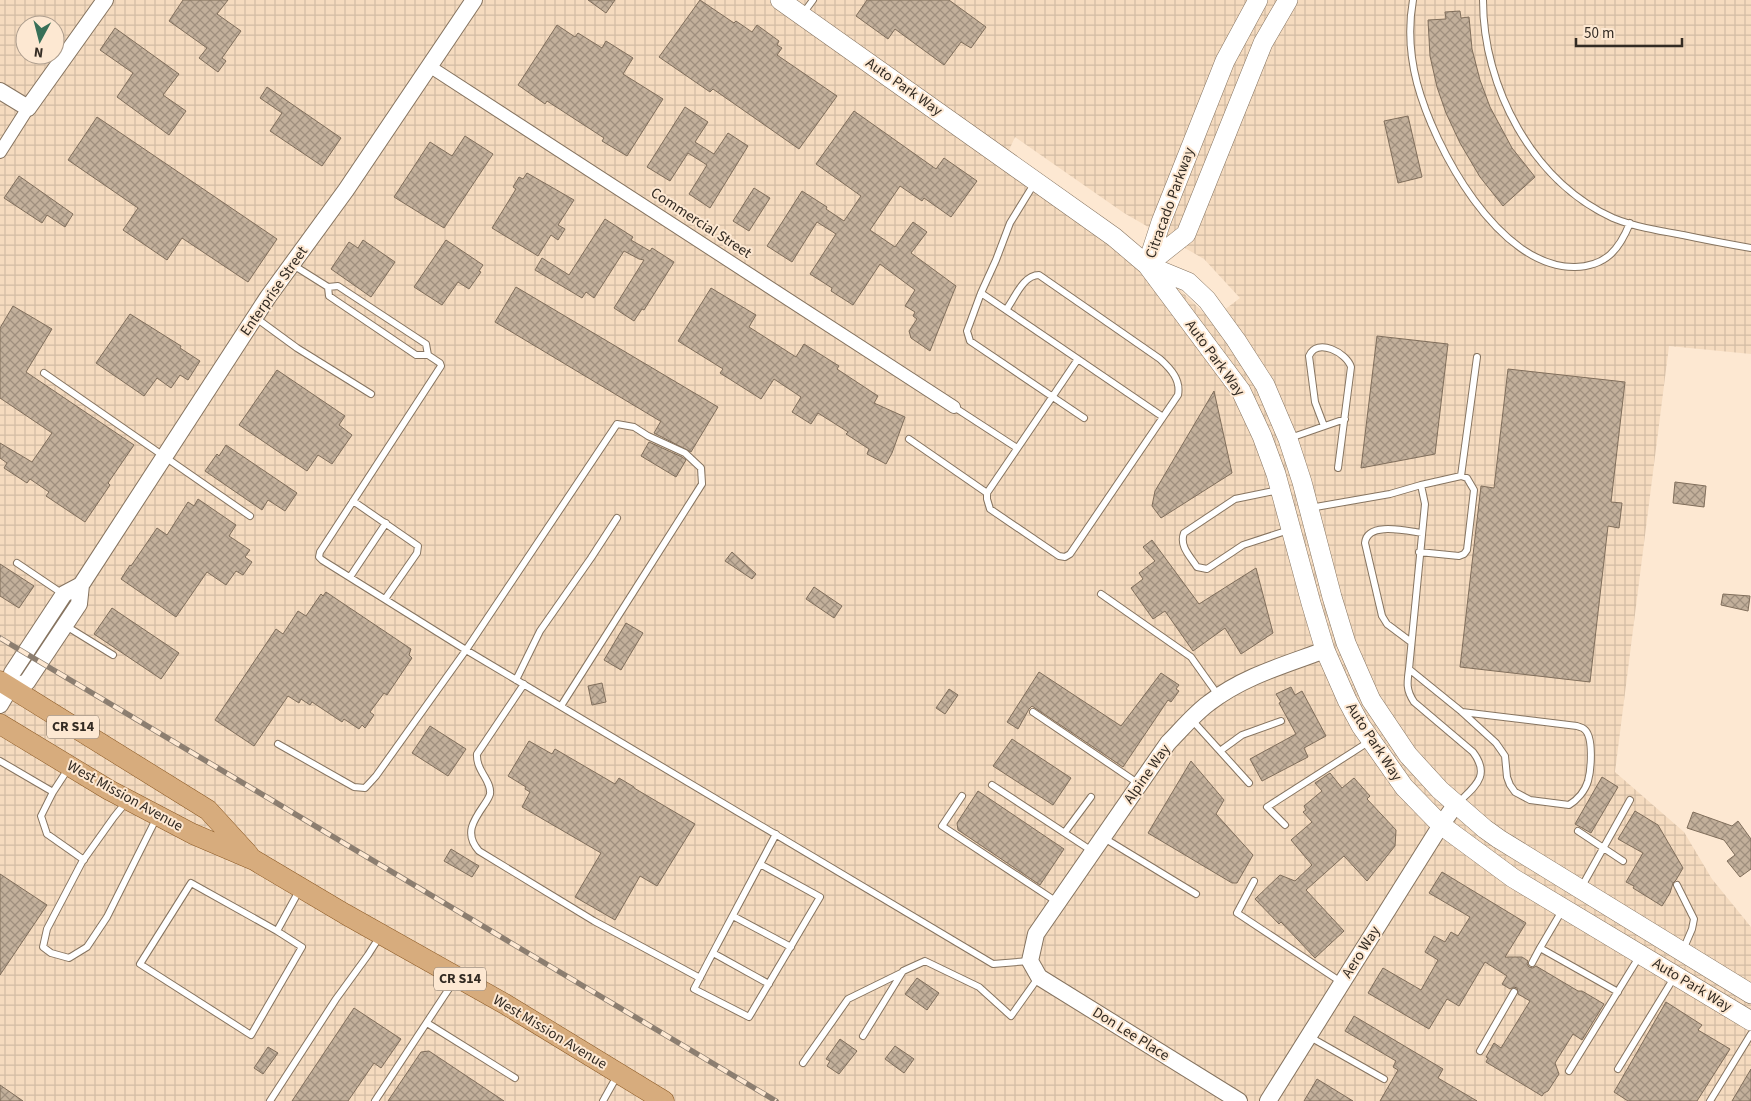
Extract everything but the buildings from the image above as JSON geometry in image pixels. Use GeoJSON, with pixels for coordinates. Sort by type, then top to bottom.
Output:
{"type":"FeatureCollection","features":[{"type":"Feature","properties":{"kind":"main road","name":"Auto Park Way"},"geometry":{"type":"LineString","coordinates":[[780,0],[1114,237],[1147,265],[1240,391],[1262,436],[1280,489],[1325,650],[1347,700],[1371,741],[1404,787],[1440,825],[1513,878],[1751,1021]]}},
{"type":"Feature","properties":{"kind":"main road","name":"Citracado Parkway"},"geometry":{"type":"LineString","coordinates":[[1147,265],[1161,222],[1225,61],[1258,0]]}},
{"type":"Feature","properties":{"kind":"main road","name":"Citracado Parkway"},"geometry":{"type":"LineString","coordinates":[[1147,265],[1186,234],[1263,43],[1288,0]]}},
{"type":"Feature","properties":{"kind":"main road","name":"Auto Park Way"},"geometry":{"type":"LineString","coordinates":[[1147,265],[1188,282],[1206,300],[1236,340],[1265,384],[1288,438],[1346,643],[1371,700],[1408,755],[1456,804],[1485,830],[1751,994]]}},
{"type":"Feature","properties":{"kind":"main road","name":"West Mission Avenue"},"geometry":{"type":"LineString","coordinates":[[3,691],[208,810],[254,860]]}},
{"type":"Feature","properties":{"kind":"main road","name":"West Mission Avenue"},"geometry":{"type":"LineString","coordinates":[[0,724],[128,800],[193,834],[254,860],[505,1004],[664,1101]]}},
{"type":"Feature","properties":{"kind":"street"},"geometry":{"type":"LineString","coordinates":[[0,152],[28,108],[105,0]]}},
{"type":"Feature","properties":{"kind":"street","name":"Enterprise Street"},"geometry":{"type":"LineString","coordinates":[[3,691],[28,682],[79,604],[80,586],[255,317],[346,190],[474,0]]}},
{"type":"Feature","properties":{"kind":"street","name":"Commercial Street"},"geometry":{"type":"LineString","coordinates":[[429,66],[954,407]]}},
{"type":"Feature","properties":{"kind":"street"},"geometry":{"type":"LineString","coordinates":[[0,91],[28,108]]}},
{"type":"Feature","properties":{"kind":"street"},"geometry":{"type":"LineString","coordinates":[[3,691],[12,673],[64,594],[80,586]]}},
{"type":"Feature","properties":{"kind":"street","name":"Alpine Way"},"geometry":{"type":"LineString","coordinates":[[1030,961],[1036,934],[1168,744],[1192,719],[1219,696],[1256,675],[1325,650]]}},
{"type":"Feature","properties":{"kind":"street","name":"Aero Way"},"geometry":{"type":"LineString","coordinates":[[1268,1101],[1440,825],[1456,804]]}},
{"type":"Feature","properties":{"kind":"street","name":"Don Lee Place"},"geometry":{"type":"LineString","coordinates":[[1030,961],[1039,977],[1239,1101]]}},
{"type":"Feature","properties":{"kind":"lane"},"geometry":{"type":"LineString","coordinates":[[802,16],[813,0]]}},
{"type":"Feature","properties":{"kind":"lane"},"geometry":{"type":"LineString","coordinates":[[1412,0],[1410,37],[1420,91],[1445,152],[1476,203],[1493,224],[1527,253],[1548,263],[1572,267],[1591,265],[1610,256],[1620,244],[1630,223]]}},
{"type":"Feature","properties":{"kind":"lane"},"geometry":{"type":"LineString","coordinates":[[1483,0],[1486,40],[1493,70],[1506,104],[1534,152],[1560,182],[1576,196],[1602,212],[1630,223],[1665,232],[1751,248]]}},
{"type":"Feature","properties":{"kind":"lane"},"geometry":{"type":"LineString","coordinates":[[1036,181],[1010,223],[967,331],[970,342],[1084,418]]}},
{"type":"Feature","properties":{"kind":"lane"},"geometry":{"type":"LineString","coordinates":[[292,265],[328,287],[338,286],[426,344],[428,355]]}},
{"type":"Feature","properties":{"kind":"lane"},"geometry":{"type":"LineString","coordinates":[[1006,310],[1028,278],[1033,275],[1040,275],[1160,359],[1178,381],[1178,395],[1070,554],[1059,556],[990,509],[987,493],[1078,358]]}},
{"type":"Feature","properties":{"kind":"lane"},"geometry":{"type":"LineString","coordinates":[[328,287],[329,296],[416,355],[428,355],[440,363],[441,366],[320,552],[319,557],[322,560],[466,650],[993,964],[1030,961]]}},
{"type":"Feature","properties":{"kind":"lane"},"geometry":{"type":"LineString","coordinates":[[981,293],[1163,416]]}},
{"type":"Feature","properties":{"kind":"lane"},"geometry":{"type":"LineString","coordinates":[[371,325],[379,313]]}},
{"type":"Feature","properties":{"kind":"lane"},"geometry":{"type":"LineString","coordinates":[[255,317],[297,348],[371,394]]}},
{"type":"Feature","properties":{"kind":"lane"},"geometry":{"type":"LineString","coordinates":[[1324,426],[1315,402],[1309,356],[1316,349],[1329,348],[1345,357],[1351,367],[1338,468]]}},
{"type":"Feature","properties":{"kind":"lane"},"geometry":{"type":"LineString","coordinates":[[1461,476],[1477,357]]}},
{"type":"Feature","properties":{"kind":"lane"},"geometry":{"type":"LineString","coordinates":[[44,373],[250,516]]}},
{"type":"Feature","properties":{"kind":"lane"},"geometry":{"type":"LineString","coordinates":[[954,407],[1017,448]]}},
{"type":"Feature","properties":{"kind":"lane"},"geometry":{"type":"LineString","coordinates":[[1288,438],[1345,419]]}},
{"type":"Feature","properties":{"kind":"lane"},"geometry":{"type":"LineString","coordinates":[[278,744],[354,787],[365,788],[376,776],[466,650],[617,424],[634,427],[648,436],[685,453],[701,468],[702,484],[561,706]]}},
{"type":"Feature","properties":{"kind":"lane"},"geometry":{"type":"LineString","coordinates":[[909,440],[987,493]]}},
{"type":"Feature","properties":{"kind":"lane"},"geometry":{"type":"LineString","coordinates":[[1308,509],[1390,494],[1461,476],[1467,478],[1474,490],[1467,550],[1459,556],[1419,552]]}},
{"type":"Feature","properties":{"kind":"lane"},"geometry":{"type":"LineString","coordinates":[[1421,485],[1425,504],[1406,687],[1414,702],[1473,752],[1480,761],[1482,768],[1477,784],[1456,804]]}},
{"type":"Feature","properties":{"kind":"lane"},"geometry":{"type":"LineString","coordinates":[[1280,489],[1235,499],[1184,533],[1181,538],[1182,544],[1197,567],[1207,569],[1243,545],[1291,530]]}},
{"type":"Feature","properties":{"kind":"lane"},"geometry":{"type":"LineString","coordinates":[[352,501],[418,546],[418,553],[385,599]]}},
{"type":"Feature","properties":{"kind":"lane"},"geometry":{"type":"LineString","coordinates":[[516,680],[540,632],[617,518]]}},
{"type":"Feature","properties":{"kind":"lane"},"geometry":{"type":"LineString","coordinates":[[350,577],[386,523]]}},
{"type":"Feature","properties":{"kind":"lane"},"geometry":{"type":"LineString","coordinates":[[1411,642],[1387,624],[1382,616],[1367,552],[1366,538],[1369,533],[1384,528],[1422,533]]}},
{"type":"Feature","properties":{"kind":"lane"},"geometry":{"type":"LineString","coordinates":[[17,563],[64,594]]}},
{"type":"Feature","properties":{"kind":"lane"},"geometry":{"type":"LineString","coordinates":[[1101,594],[1191,657],[1219,696]]}},
{"type":"Feature","properties":{"kind":"lane"},"geometry":{"type":"LineString","coordinates":[[65,625],[113,655]]}},
{"type":"Feature","properties":{"kind":"lane"},"geometry":{"type":"LineString","coordinates":[[1409,670],[1462,712],[1496,743],[1506,756],[1507,777],[1515,792],[1530,800],[1569,805],[1579,797],[1588,782],[1591,745],[1585,729],[1577,726],[1462,712]]}},
{"type":"Feature","properties":{"kind":"lane"},"geometry":{"type":"LineString","coordinates":[[524,684],[477,754],[477,762],[490,786],[490,795],[474,820],[472,843],[479,851],[586,916],[700,978]]}},
{"type":"Feature","properties":{"kind":"lane"},"geometry":{"type":"LineString","coordinates":[[1033,712],[1140,784]]}},
{"type":"Feature","properties":{"kind":"lane"},"geometry":{"type":"LineString","coordinates":[[1192,719],[1249,783]]}},
{"type":"Feature","properties":{"kind":"lane"},"geometry":{"type":"LineString","coordinates":[[1220,751],[1242,735],[1281,720]]}},
{"type":"Feature","properties":{"kind":"lane"},"geometry":{"type":"LineString","coordinates":[[1284,826],[1267,807],[1371,741]]}},
{"type":"Feature","properties":{"kind":"lane"},"geometry":{"type":"LineString","coordinates":[[0,762],[52,792]]}},
{"type":"Feature","properties":{"kind":"lane"},"geometry":{"type":"LineString","coordinates":[[70,766],[52,792],[41,816],[42,824],[47,834],[84,860]]}},
{"type":"Feature","properties":{"kind":"lane"},"geometry":{"type":"LineString","coordinates":[[992,785],[1094,851]]}},
{"type":"Feature","properties":{"kind":"lane"},"geometry":{"type":"LineString","coordinates":[[962,796],[942,826],[1058,903]]}},
{"type":"Feature","properties":{"kind":"lane"},"geometry":{"type":"LineString","coordinates":[[1065,832],[1091,797]]}},
{"type":"Feature","properties":{"kind":"lane"},"geometry":{"type":"LineString","coordinates":[[128,800],[84,860],[47,929],[43,947],[51,953],[69,958],[87,947],[107,917],[158,816]]}},
{"type":"Feature","properties":{"kind":"lane"},"geometry":{"type":"LineString","coordinates":[[1580,890],[1630,800]]}},
{"type":"Feature","properties":{"kind":"lane"},"geometry":{"type":"LineString","coordinates":[[1578,831],[1623,861]]}},
{"type":"Feature","properties":{"kind":"lane"},"geometry":{"type":"LineString","coordinates":[[760,864],[820,897],[749,1018],[694,989],[714,952],[760,864],[776,834]]}},
{"type":"Feature","properties":{"kind":"lane"},"geometry":{"type":"LineString","coordinates":[[1103,837],[1196,894]]}},
{"type":"Feature","properties":{"kind":"lane"},"geometry":{"type":"LineString","coordinates":[[1254,881],[1237,913],[1342,983]]}},
{"type":"Feature","properties":{"kind":"lane"},"geometry":{"type":"LineString","coordinates":[[192,884],[277,931],[302,947],[251,1035],[140,964],[192,884]]}},
{"type":"Feature","properties":{"kind":"lane"},"geometry":{"type":"LineString","coordinates":[[1677,885],[1694,919],[1692,929],[1682,951]]}},
{"type":"Feature","properties":{"kind":"lane"},"geometry":{"type":"LineString","coordinates":[[277,931],[301,888]]}},
{"type":"Feature","properties":{"kind":"lane"},"geometry":{"type":"LineString","coordinates":[[1532,963],[1564,908]]}},
{"type":"Feature","properties":{"kind":"lane"},"geometry":{"type":"LineString","coordinates":[[733,916],[791,947]]}},
{"type":"Feature","properties":{"kind":"lane"},"geometry":{"type":"LineString","coordinates":[[270,1101],[336,999],[368,955],[380,934]]}},
{"type":"Feature","properties":{"kind":"lane"},"geometry":{"type":"LineString","coordinates":[[1540,948],[1618,992]]}},
{"type":"Feature","properties":{"kind":"lane"},"geometry":{"type":"LineString","coordinates":[[714,952],[769,984]]}},
{"type":"Feature","properties":{"kind":"lane"},"geometry":{"type":"LineString","coordinates":[[1569,1071],[1641,954]]}},
{"type":"Feature","properties":{"kind":"lane"},"geometry":{"type":"LineString","coordinates":[[803,1063],[848,999],[925,961],[979,987],[1011,1016],[1039,977]]}},
{"type":"Feature","properties":{"kind":"lane"},"geometry":{"type":"LineString","coordinates":[[863,1036],[902,972]]}},
{"type":"Feature","properties":{"kind":"lane"},"geometry":{"type":"LineString","coordinates":[[1618,1069],[1676,975]]}},
{"type":"Feature","properties":{"kind":"lane"},"geometry":{"type":"LineString","coordinates":[[375,1101],[457,977]]}},
{"type":"Feature","properties":{"kind":"lane"},"geometry":{"type":"LineString","coordinates":[[1480,1051],[1514,992]]}},
{"type":"Feature","properties":{"kind":"lane"},"geometry":{"type":"LineString","coordinates":[[427,1023],[515,1078]]}},
{"type":"Feature","properties":{"kind":"lane"},"geometry":{"type":"LineString","coordinates":[[1710,1101],[1751,1034]]}},
{"type":"Feature","properties":{"kind":"lane"},"geometry":{"type":"LineString","coordinates":[[1308,1036],[1384,1079]]}},
{"type":"Feature","properties":{"kind":"lane"},"geometry":{"type":"LineString","coordinates":[[603,1101],[619,1074]]}},
{"type":"Feature","properties":{"kind":"shaded area"},"geometry":{"type":"Polygon","coordinates":[[[0,0],[1751,0],[1751,354],[1669,346],[1615,772],[1684,832],[1712,879],[1751,927],[1751,1101],[0,1101],[0,0]],[[1015,137],[1005,159],[1174,284],[1211,320],[1240,298],[1204,259],[1124,213],[1015,137]]]}},
{"type":"Feature","properties":{"kind":"railway"},"geometry":{"type":"LineString","coordinates":[[0,638],[776,1101]]}}]}
